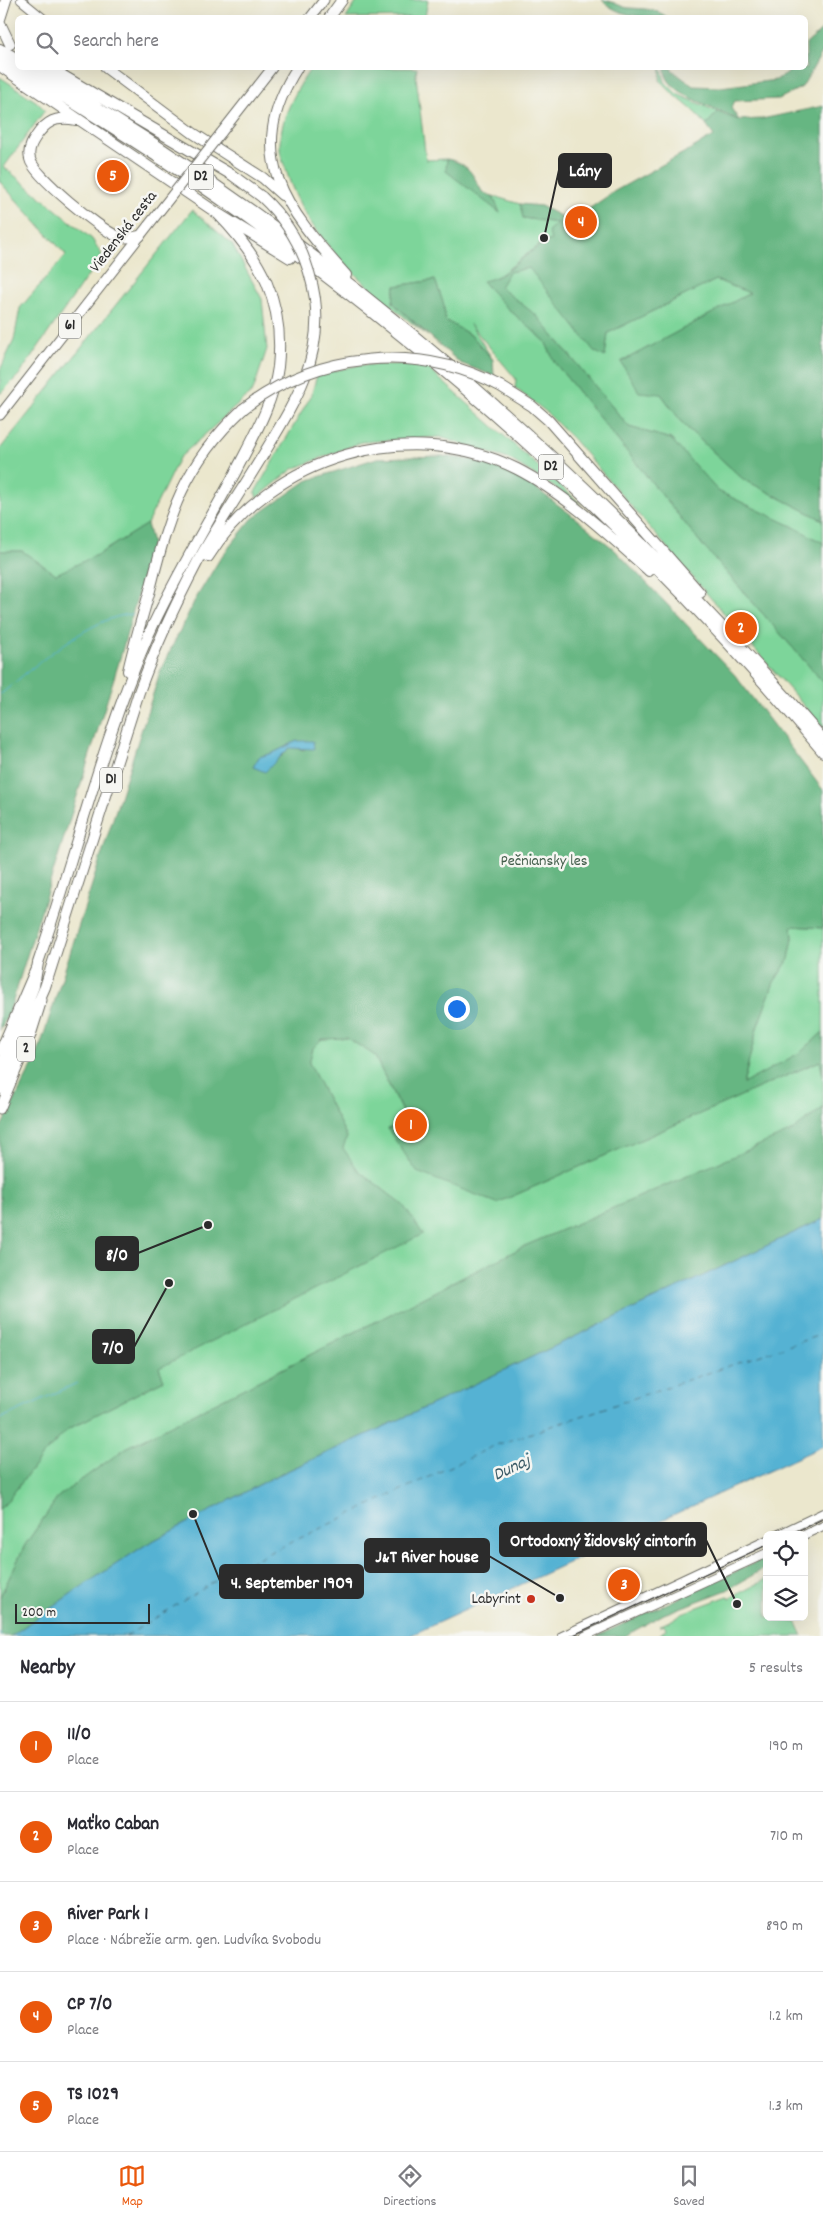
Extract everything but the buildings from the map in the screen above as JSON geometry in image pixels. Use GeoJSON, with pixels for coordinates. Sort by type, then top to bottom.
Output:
{"type":"FeatureCollection","features":[{"type":"Feature","properties":{"kind":"highway"},"geometry":{"type":"LineString","coordinates":[[0,4],[2,0]]}},
{"type":"Feature","properties":{"kind":"highway"},"geometry":{"type":"LineString","coordinates":[[0,18],[6,0]]}},
{"type":"Feature","properties":{"kind":"highway"},"geometry":{"type":"LineString","coordinates":[[331,15],[342,0]]}},
{"type":"Feature","properties":{"kind":"highway"},"geometry":{"type":"LineString","coordinates":[[0,23],[14,46]]}},
{"type":"Feature","properties":{"kind":"highway"},"geometry":{"type":"LineString","coordinates":[[0,38],[14,46]]}},
{"type":"Feature","properties":{"kind":"highway"},"geometry":{"type":"LineString","coordinates":[[0,49],[15,57]]}},
{"type":"Feature","properties":{"kind":"highway","name":"D2"},"geometry":{"type":"LineString","coordinates":[[0,58],[15,67]]}},
{"type":"Feature","properties":{"kind":"highway"},"geometry":{"type":"LineString","coordinates":[[0,66],[217,213],[292,258],[318,271]]}},
{"type":"Feature","properties":{"kind":"highway","name":"D2"},"geometry":{"type":"LineString","coordinates":[[19,70],[175,168],[318,271],[424,355],[538,455],[604,517],[713,627],[823,752]]}},
{"type":"Feature","properties":{"kind":"highway","name":"D2"},"geometry":{"type":"LineString","coordinates":[[35,70],[180,161],[316,258],[444,361],[618,518],[713,616],[823,739]]}},
{"type":"Feature","properties":{"kind":"highway"},"geometry":{"type":"LineString","coordinates":[[53,70],[232,175],[262,197],[276,210],[296,240],[308,267],[315,298],[316,343],[301,391],[198,562],[190,579]]}},
{"type":"Feature","properties":{"kind":"highway"},"geometry":{"type":"LineString","coordinates":[[109,70],[193,134],[263,178],[290,203]]}},
{"type":"Feature","properties":{"kind":"highway"},"geometry":{"type":"LineString","coordinates":[[296,70],[278,104],[271,138],[276,171],[290,203],[317,242],[364,295]]}},
{"type":"Feature","properties":{"kind":"highway"},"geometry":{"type":"LineString","coordinates":[[80,120],[63,118],[48,124],[31,144],[29,156],[31,165],[57,191],[109,232],[124,238],[140,236]]}},
{"type":"Feature","properties":{"kind":"highway"},"geometry":{"type":"LineString","coordinates":[[123,699],[157,618],[257,431],[275,382],[279,355],[279,327],[270,290],[251,252],[217,213]]}},
{"type":"Feature","properties":{"kind":"highway"},"geometry":{"type":"LineString","coordinates":[[123,699],[160,548],[174,506],[199,458],[222,430],[243,410],[274,388],[309,372],[335,364],[369,359],[401,358],[443,365],[474,374],[500,386],[532,406],[562,434],[700,592],[713,616]]}},
{"type":"Feature","properties":{"kind":"highway"},"geometry":{"type":"LineString","coordinates":[[190,579],[243,514],[274,488],[298,474],[334,458],[369,448],[416,445],[449,447],[493,459],[517,469],[546,487],[628,553],[691,612],[713,627]]}},
{"type":"Feature","properties":{"kind":"highway","name":"D1"},"geometry":{"type":"LineString","coordinates":[[0,1089],[45,987],[139,692],[157,644],[190,579]]}},
{"type":"Feature","properties":{"kind":"highway","name":"D1"},"geometry":{"type":"LineString","coordinates":[[0,1070],[34,986],[38,963],[123,699]]}},
{"type":"Feature","properties":{"kind":"main road"},"geometry":{"type":"LineString","coordinates":[[21,0],[39,15]]}},
{"type":"Feature","properties":{"kind":"main road"},"geometry":{"type":"LineString","coordinates":[[312,15],[324,0]]}},
{"type":"Feature","properties":{"kind":"main road","name":"Viedenská cesta"},"geometry":{"type":"LineString","coordinates":[[0,415],[270,70]]}},
{"type":"Feature","properties":{"kind":"main road","name":"2"},"geometry":{"type":"LineString","coordinates":[[0,1051],[38,963]]}},
{"type":"Feature","properties":{"kind":"main road","name":"2"},"geometry":{"type":"LineString","coordinates":[[0,1109],[32,1035],[40,1013],[45,987]]}},
{"type":"Feature","properties":{"kind":"main road"},"geometry":{"type":"LineString","coordinates":[[786,1531],[823,1513]]}},
{"type":"Feature","properties":{"kind":"main road"},"geometry":{"type":"LineString","coordinates":[[808,1533],[823,1526]]}},
{"type":"Feature","properties":{"kind":"main road"},"geometry":{"type":"LineString","coordinates":[[562,1636],[763,1542]]}},
{"type":"Feature","properties":{"kind":"main road"},"geometry":{"type":"LineString","coordinates":[[585,1636],[763,1555]]}},
{"type":"Feature","properties":{"kind":"green space"},"geometry":{"type":"Polygon","coordinates":[[[358,0],[428,0],[425,15],[348,15],[358,0]]]}},
{"type":"Feature","properties":{"kind":"green space"},"geometry":{"type":"Polygon","coordinates":[[[602,0],[625,7],[653,10],[664,15],[632,15],[608,6],[602,0]]]}},
{"type":"Feature","properties":{"kind":"green space"},"geometry":{"type":"Polygon","coordinates":[[[823,29],[823,51],[802,87],[779,99],[735,101],[731,108],[739,120],[762,119],[823,106],[823,520],[743,479],[684,425],[661,394],[639,392],[621,362],[750,293],[716,280],[608,333],[605,357],[594,351],[529,268],[509,272],[500,287],[537,316],[629,427],[671,439],[718,491],[823,543],[823,682],[705,548],[555,363],[545,341],[506,307],[482,281],[501,275],[533,250],[551,240],[548,231],[557,223],[523,218],[520,204],[541,206],[562,217],[583,213],[615,191],[714,136],[706,125],[718,112],[738,120],[682,92],[673,85],[667,77],[665,70],[672,70],[693,86],[720,87],[776,80],[787,74],[790,70],[808,70],[808,42],[823,29]]]}},
{"type":"Feature","properties":{"kind":"green space"},"geometry":{"type":"Polygon","coordinates":[[[310,70],[417,70],[426,160],[447,159],[446,171],[499,211],[493,196],[520,204],[523,218],[557,223],[551,240],[540,244],[494,280],[483,282],[506,307],[545,341],[555,363],[705,548],[823,682],[823,728],[574,440],[545,411],[515,388],[516,379],[470,324],[493,360],[472,336],[445,320],[444,305],[435,280],[395,286],[393,303],[428,336],[364,283],[325,242],[309,220],[296,196],[280,151],[280,137],[285,116],[310,70]]]}},
{"type":"Feature","properties":{"kind":"green space"},"geometry":{"type":"Polygon","coordinates":[[[662,70],[665,82],[677,94],[718,112],[706,125],[660,80],[662,70]]]}},
{"type":"Feature","properties":{"kind":"green space"},"geometry":{"type":"Polygon","coordinates":[[[0,77],[37,102],[45,110],[4,167],[92,239],[102,255],[19,375],[0,394],[0,370],[14,340],[20,308],[66,255],[0,182],[0,77]]]}},
{"type":"Feature","properties":{"kind":"green space"},"geometry":{"type":"Polygon","coordinates":[[[447,159],[461,164],[470,171],[483,193],[493,196],[500,213],[446,171],[447,159]]]}},
{"type":"Feature","properties":{"kind":"green space"},"geometry":{"type":"Polygon","coordinates":[[[192,210],[232,244],[262,299],[267,349],[253,391],[179,458],[147,524],[99,554],[56,575],[22,551],[0,551],[0,449],[192,210]]]}},
{"type":"Feature","properties":{"kind":"green space"},"geometry":{"type":"Polygon","coordinates":[[[604,241],[605,357],[608,333],[716,280],[750,293],[621,362],[661,394],[684,425],[743,479],[823,520],[823,543],[792,526],[717,491],[671,439],[629,427],[537,316],[499,287],[509,272],[529,268],[604,241]]]}},
{"type":"Feature","properties":{"kind":"green space"},"geometry":{"type":"Polygon","coordinates":[[[435,280],[444,305],[445,320],[472,336],[493,360],[494,376],[460,363],[393,303],[395,286],[435,280]]]}},
{"type":"Feature","properties":{"kind":"green space"},"geometry":{"type":"Polygon","coordinates":[[[423,364],[582,505],[511,460],[440,437],[362,442],[293,469],[257,498],[255,492],[311,396],[317,375],[359,365],[423,364]]]}},
{"type":"Feature","properties":{"kind":"green space","name":"Pečniansky les"},"geometry":{"type":"Polygon","coordinates":[[[442,456],[473,460],[518,475],[614,549],[734,674],[823,790],[823,928],[792,926],[793,938],[789,959],[774,982],[757,1028],[743,1084],[801,1052],[823,1032],[823,1076],[820,1061],[497,1203],[417,1172],[388,1129],[406,1119],[374,1055],[347,1038],[322,1039],[313,1048],[309,1063],[347,1137],[343,1148],[358,1170],[403,1205],[423,1234],[159,1368],[164,1380],[68,1429],[43,1455],[0,1510],[0,1129],[37,1056],[161,669],[195,600],[221,557],[252,519],[306,481],[377,458],[442,456]],[[297,741],[273,753],[259,757],[253,767],[259,769],[272,763],[280,758],[289,747],[304,750],[308,742],[297,741]]]}},
{"type":"Feature","properties":{"kind":"green space"},"geometry":{"type":"Polygon","coordinates":[[[147,524],[152,543],[119,662],[9,1013],[0,1030],[0,551],[22,551],[56,574],[99,554],[147,524]]]}},
{"type":"Feature","properties":{"kind":"green space"},"geometry":{"type":"Polygon","coordinates":[[[792,926],[823,928],[823,1032],[801,1052],[743,1085],[757,1028],[774,982],[789,959],[793,938],[792,926]]]}},
{"type":"Feature","properties":{"kind":"green space"},"geometry":{"type":"Polygon","coordinates":[[[347,1038],[374,1055],[406,1120],[388,1129],[497,1203],[820,1061],[823,1076],[823,1108],[793,1131],[527,1245],[126,1448],[59,1496],[25,1545],[0,1597],[0,1510],[43,1455],[68,1429],[164,1380],[159,1368],[403,1205],[358,1170],[342,1148],[347,1137],[309,1063],[313,1048],[322,1039],[347,1038]]]}},
{"type":"Feature","properties":{"kind":"green space"},"geometry":{"type":"Polygon","coordinates":[[[823,1108],[823,1219],[418,1411],[274,1477],[147,1544],[11,1636],[0,1636],[0,1597],[25,1545],[59,1496],[126,1448],[527,1245],[792,1131],[823,1108]]]}},
{"type":"Feature","properties":{"kind":"green space"},"geometry":{"type":"Polygon","coordinates":[[[763,1559],[763,1569],[727,1590],[664,1614],[625,1636],[597,1636],[763,1559]]]}},
{"type":"Feature","properties":{"kind":"green space"},"geometry":{"type":"Polygon","coordinates":[[[763,1581],[763,1621],[790,1621],[797,1623],[803,1636],[658,1636],[666,1629],[664,1625],[659,1626],[678,1617],[682,1613],[728,1596],[730,1598],[763,1581]]]}},
{"type":"Feature","properties":{"kind":"water"},"geometry":{"type":"Polygon","coordinates":[[[297,741],[313,741],[314,749],[289,748],[265,772],[253,767],[259,757],[273,753],[297,741]]]}},
{"type":"Feature","properties":{"kind":"water","name":"Dunaj"},"geometry":{"type":"Polygon","coordinates":[[[823,1219],[823,1446],[409,1636],[11,1636],[147,1544],[274,1477],[418,1411],[823,1219]]]}},
{"type":"Feature","properties":{"kind":"waterway"},"geometry":{"type":"LineString","coordinates":[[1,694],[81,633],[99,623],[133,614]]}},
{"type":"Feature","properties":{"kind":"waterway"},"geometry":{"type":"LineString","coordinates":[[0,1419],[77,1383]]}},
{"type":"Feature","properties":{"kind":"ferry route"},"geometry":{"type":"LineString","coordinates":[[126,1636],[235,1569],[496,1445],[823,1334]]}},
{"type":"Feature","properties":{"kind":"tram line"},"geometry":{"type":"LineString","coordinates":[[798,1531],[823,1519]]}},
{"type":"Feature","properties":{"kind":"tram line"},"geometry":{"type":"LineString","coordinates":[[571,1636],[763,1547]]}},
{"type":"Feature","properties":{"kind":"place","name":"TS 1029"},"geometry":{"type":"Point","coordinates":[113,176]}},
{"type":"Feature","properties":{"kind":"place","name":"CP 7/0"},"geometry":{"type":"Point","coordinates":[581,222]}},
{"type":"Feature","properties":{"kind":"place","name":"Lány"},"geometry":{"type":"Point","coordinates":[544,238]}},
{"type":"Feature","properties":{"kind":"place","name":"Maťko Caban"},"geometry":{"type":"Point","coordinates":[741,628]}},
{"type":"Feature","properties":{"kind":"place","name":"11/0"},"geometry":{"type":"Point","coordinates":[411,1125]}},
{"type":"Feature","properties":{"kind":"place","name":"8/0"},"geometry":{"type":"Point","coordinates":[208,1225]}},
{"type":"Feature","properties":{"kind":"place","name":"7/0"},"geometry":{"type":"Point","coordinates":[169,1283]}},
{"type":"Feature","properties":{"kind":"place","name":"4. September 1909"},"geometry":{"type":"Point","coordinates":[193,1514]}},
{"type":"Feature","properties":{"kind":"place","name":"River Park 1"},"geometry":{"type":"Point","coordinates":[624,1585]}},
{"type":"Feature","properties":{"kind":"place","name":"J&T River house"},"geometry":{"type":"Point","coordinates":[560,1598]}},
{"type":"Feature","properties":{"kind":"place","name":"Labyrint"},"geometry":{"type":"Point","coordinates":[531,1599]}},
{"type":"Feature","properties":{"kind":"place","name":"Ortodoxný židovský cintorín"},"geometry":{"type":"Point","coordinates":[737,1604]}}]}
